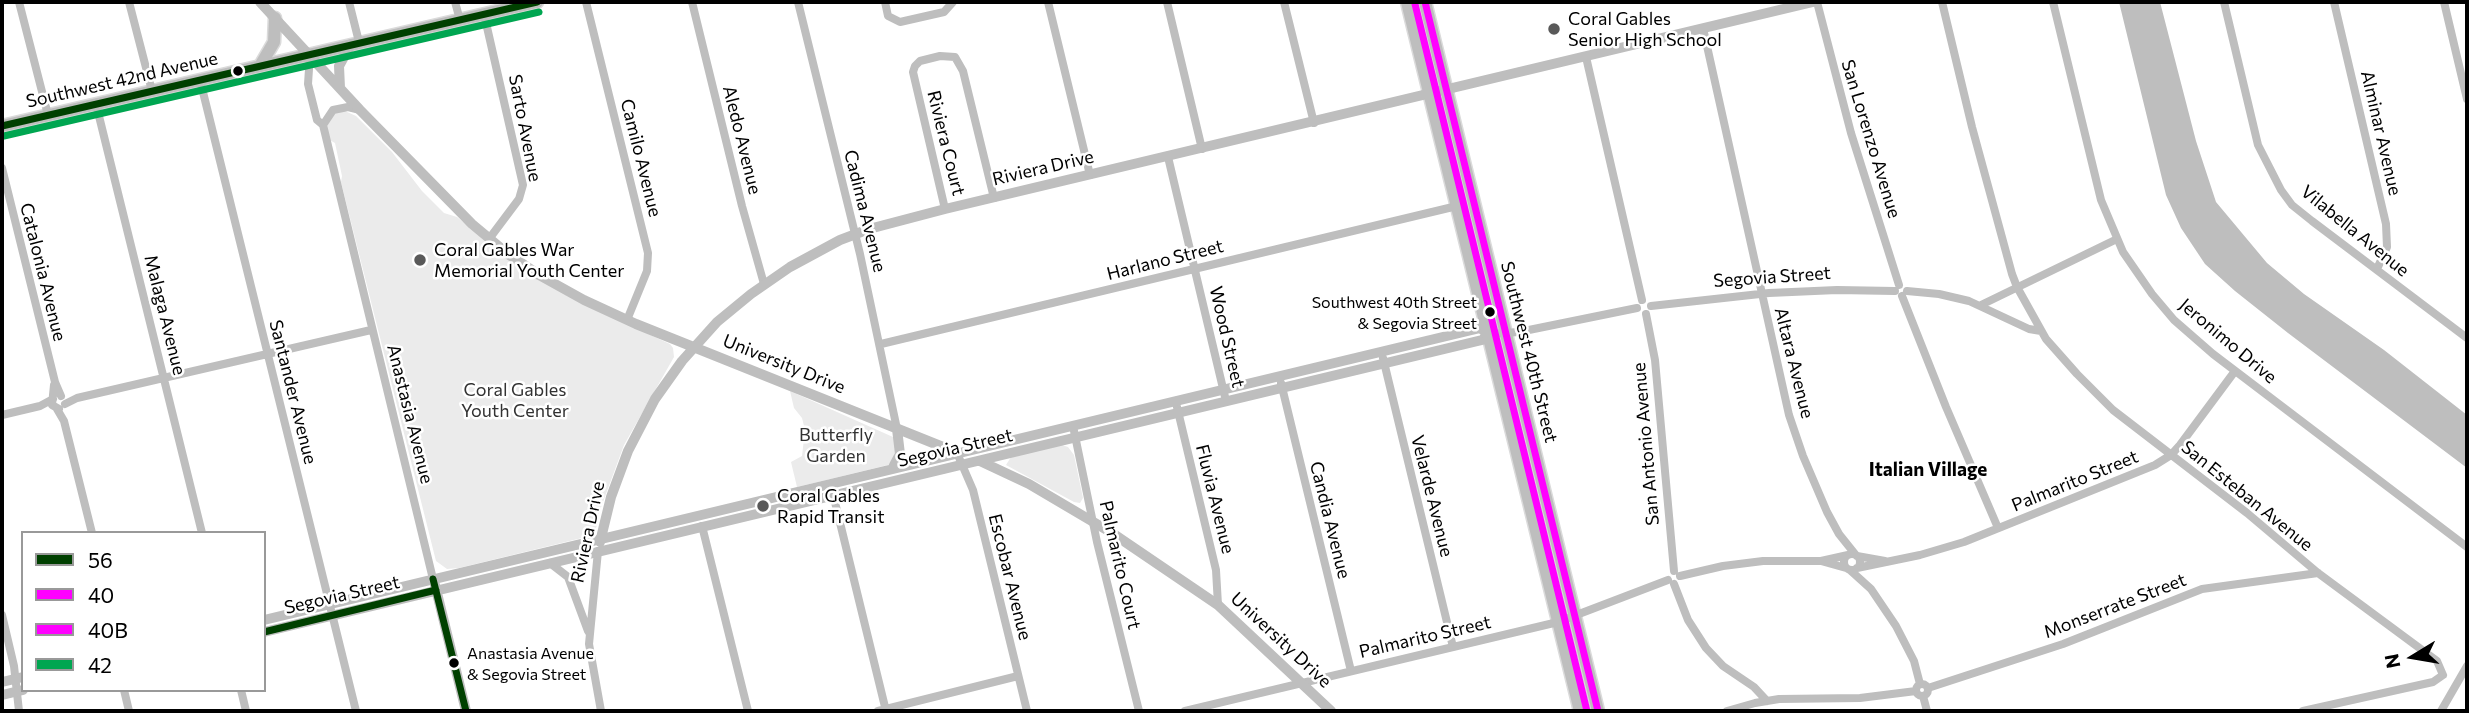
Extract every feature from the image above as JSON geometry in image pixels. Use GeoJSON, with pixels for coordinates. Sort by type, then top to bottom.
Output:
{"type":"FeatureCollection","features":[{"type":"Feature","properties":{"kind":"main road","name":"Southwest 42nd Avenue"},"geometry":{"type":"LineString","coordinates":[[2,126],[537,2]]}},
{"type":"Feature","properties":{"kind":"main road","name":"Southwest 40th Street"},"geometry":{"type":"LineString","coordinates":[[1407,2],[1580,711]]}},
{"type":"Feature","properties":{"kind":"main road","name":"Southwest 40th Street"},"geometry":{"type":"LineString","coordinates":[[1424,2],[1598,711]]}},
{"type":"Feature","properties":{"kind":"main road"},"geometry":{"type":"LineString","coordinates":[[260,66],[274,42],[275,18]]}},
{"type":"Feature","properties":{"kind":"street"},"geometry":{"type":"LineString","coordinates":[[19,2],[48,115]]}},
{"type":"Feature","properties":{"kind":"street"},"geometry":{"type":"LineString","coordinates":[[129,2],[152,91]]}},
{"type":"Feature","properties":{"kind":"street","name":"University Drive"},"geometry":{"type":"LineString","coordinates":[[260,2],[360,110],[489,239],[514,259],[556,285],[627,320],[1018,477],[1161,565],[1218,605],[1331,711]]}},
{"type":"Feature","properties":{"kind":"street"},"geometry":{"type":"LineString","coordinates":[[340,88],[339,66],[355,43],[349,2]]}},
{"type":"Feature","properties":{"kind":"street"},"geometry":{"type":"LineString","coordinates":[[455,2],[460,19]]}},
{"type":"Feature","properties":{"kind":"street","name":"Camilo Avenue"},"geometry":{"type":"LineString","coordinates":[[586,2],[649,259],[627,320]]}},
{"type":"Feature","properties":{"kind":"street","name":"Aledo Avenue"},"geometry":{"type":"LineString","coordinates":[[692,2],[747,228],[764,284]]}},
{"type":"Feature","properties":{"kind":"street","name":"Cadima Avenue"},"geometry":{"type":"LineString","coordinates":[[798,2],[881,344],[897,429]]}},
{"type":"Feature","properties":{"kind":"street"},"geometry":{"type":"LineString","coordinates":[[884,2],[888,16],[895,22],[928,18],[944,12],[952,4]]}},
{"type":"Feature","properties":{"kind":"street"},"geometry":{"type":"LineString","coordinates":[[1048,2],[1090,175]]}},
{"type":"Feature","properties":{"kind":"street"},"geometry":{"type":"LineString","coordinates":[[1167,2],[1202,149]]}},
{"type":"Feature","properties":{"kind":"street"},"geometry":{"type":"LineString","coordinates":[[1284,2],[1314,123]]}},
{"type":"Feature","properties":{"kind":"street","name":"Riviera Drive"},"geometry":{"type":"LineString","coordinates":[[601,711],[589,654],[589,632],[600,539],[620,468],[664,385],[694,346],[731,310],[764,284],[808,256],[855,234],[946,209],[1815,2]]}},
{"type":"Feature","properties":{"kind":"street","name":"San Lorenzo Avenue"},"geometry":{"type":"LineString","coordinates":[[1815,2],[1851,133],[1901,291],[1945,407],[1998,528]]}},
{"type":"Feature","properties":{"kind":"street","name":"San Esteban Avenue"},"geometry":{"type":"LineString","coordinates":[[1942,2],[1972,127],[2017,287],[2041,331],[2113,411],[2246,513],[2318,573],[2437,662],[2443,675]]}},
{"type":"Feature","properties":{"kind":"street","name":"Jeronimo Drive"},"geometry":{"type":"LineString","coordinates":[[2053,2],[2096,182],[2117,239],[2132,266],[2162,307],[2193,337],[2235,371],[2467,547]]}},
{"type":"Feature","properties":{"kind":"street","name":"Vilabella Avenue"},"geometry":{"type":"LineString","coordinates":[[2224,2],[2258,145],[2270,172],[2292,205],[2467,338]]}},
{"type":"Feature","properties":{"kind":"street","name":"Alminar Avenue"},"geometry":{"type":"LineString","coordinates":[[2334,2],[2386,224],[2387,247],[2377,270]]}},
{"type":"Feature","properties":{"kind":"street"},"geometry":{"type":"LineString","coordinates":[[2444,2],[2467,99]]}},
{"type":"Feature","properties":{"kind":"street","name":"Sarto Avenue"},"geometry":{"type":"LineString","coordinates":[[484,14],[523,185],[519,199],[489,239]]}},
{"type":"Feature","properties":{"kind":"street","name":"Altara Avenue"},"geometry":{"type":"LineString","coordinates":[[1703,28],[1792,424],[1814,482],[1852,562],[1902,635],[1914,661],[1927,711]]}},
{"type":"Feature","properties":{"kind":"street","name":"Anastasia Avenue"},"geometry":{"type":"LineString","coordinates":[[310,54],[308,84],[317,120],[323,125],[466,711]]}},
{"type":"Feature","properties":{"kind":"street","name":"Riviera Court"},"geometry":{"type":"LineString","coordinates":[[946,209],[913,76],[917,63],[932,58],[951,55],[961,64],[995,198]]}},
{"type":"Feature","properties":{"kind":"street"},"geometry":{"type":"LineString","coordinates":[[1586,57],[1640,304],[1648,301],[1648,310]]}},
{"type":"Feature","properties":{"kind":"street","name":"Santander Avenue"},"geometry":{"type":"LineString","coordinates":[[200,80],[356,711]]}},
{"type":"Feature","properties":{"kind":"street","name":"Malaga Avenue"},"geometry":{"type":"LineString","coordinates":[[96,104],[202,531]]}},
{"type":"Feature","properties":{"kind":"street"},"geometry":{"type":"LineString","coordinates":[[323,125],[334,110],[343,107],[360,110]]}},
{"type":"Feature","properties":{"kind":"street","name":"Wood Street"},"geometry":{"type":"LineString","coordinates":[[1168,157],[1225,395]]}},
{"type":"Feature","properties":{"kind":"street","name":"Catalonia Avenue"},"geometry":{"type":"LineString","coordinates":[[2,168],[92,531]]}},
{"type":"Feature","properties":{"kind":"street","name":"Harlano Street"},"geometry":{"type":"LineString","coordinates":[[881,344],[1457,206]]}},
{"type":"Feature","properties":{"kind":"street"},"geometry":{"type":"LineString","coordinates":[[1981,305],[2117,239]]}},
{"type":"Feature","properties":{"kind":"street","name":"Segovia Street"},"geometry":{"type":"LineString","coordinates":[[1648,310],[1761,294],[1838,290],[1939,294],[1981,305]]}},
{"type":"Feature","properties":{"kind":"street","name":"Segovia Street"},"geometry":{"type":"LineString","coordinates":[[1281,382],[1381,352],[1479,328],[1489,334],[1506,334],[1640,304]]}},
{"type":"Feature","properties":{"kind":"street","name":"San Esteban Avenue"},"geometry":{"type":"LineString","coordinates":[[1981,305],[2029,329],[2041,331]]}},
{"type":"Feature","properties":{"kind":"street","name":"San Antonio Avenue"},"geometry":{"type":"LineString","coordinates":[[1648,310],[1677,573]]}},
{"type":"Feature","properties":{"kind":"street"},"geometry":{"type":"LineString","coordinates":[[2,415],[371,330]]}},
{"type":"Feature","properties":{"kind":"street","name":"Segovia Street"},"geometry":{"type":"LineString","coordinates":[[266,632],[332,616],[600,539],[978,461],[1076,437],[1225,395],[1384,363],[1482,340],[1489,334]]}},
{"type":"Feature","properties":{"kind":"street","name":"Velarde Avenue"},"geometry":{"type":"LineString","coordinates":[[1381,352],[1453,647]]}},
{"type":"Feature","properties":{"kind":"street","name":"Palmarito Street"},"geometry":{"type":"LineString","coordinates":[[1677,573],[1783,560],[1888,561],[1948,547],[2143,471],[2171,455],[2235,371]]}},
{"type":"Feature","properties":{"kind":"street","name":"Candia Avenue"},"geometry":{"type":"LineString","coordinates":[[1281,382],[1351,671]]}},
{"type":"Feature","properties":{"kind":"street","name":"Segovia Street"},"geometry":{"type":"LineString","coordinates":[[266,619],[328,603],[550,563],[702,526],[892,469],[1073,425],[1177,407]]}},
{"type":"Feature","properties":{"kind":"street","name":"Fluvia Avenue"},"geometry":{"type":"LineString","coordinates":[[1177,407],[1216,570],[1218,605]]}},
{"type":"Feature","properties":{"kind":"street","name":"Palmarito Court"},"geometry":{"type":"LineString","coordinates":[[1073,425],[1093,522],[1139,711]]}},
{"type":"Feature","properties":{"kind":"street"},"geometry":{"type":"LineString","coordinates":[[892,469],[900,454],[897,429]]}},
{"type":"Feature","properties":{"kind":"street","name":"Escobar Avenue"},"geometry":{"type":"LineString","coordinates":[[957,453],[972,490],[1027,711]]}},
{"type":"Feature","properties":{"kind":"street"},"geometry":{"type":"LineString","coordinates":[[832,489],[883,711],[1018,676]]}},
{"type":"Feature","properties":{"kind":"street"},"geometry":{"type":"LineString","coordinates":[[702,526],[748,711]]}},
{"type":"Feature","properties":{"kind":"street","name":"Palmarito Street"},"geometry":{"type":"LineString","coordinates":[[1821,561],[1888,561]]}},
{"type":"Feature","properties":{"kind":"street"},"geometry":{"type":"LineString","coordinates":[[550,563],[568,577],[579,612],[589,632]]}},
{"type":"Feature","properties":{"kind":"street"},"geometry":{"type":"LineString","coordinates":[[1677,573],[1669,574],[1671,582],[1688,620],[1706,648],[1723,666],[1754,687],[1767,701]]}},
{"type":"Feature","properties":{"kind":"street","name":"Monserrate Street"},"geometry":{"type":"LineString","coordinates":[[1727,711],[1767,701],[1860,698],[1922,690],[2063,644],[2202,589],[2318,573]]}},
{"type":"Feature","properties":{"kind":"street","name":"Palmarito Street"},"geometry":{"type":"LineString","coordinates":[[1185,711],[1558,622],[1671,582]]}},
{"type":"Feature","properties":{"kind":"street"},"geometry":{"type":"LineString","coordinates":[[2,615],[19,678],[19,711]]}},
{"type":"Feature","properties":{"kind":"street"},"geometry":{"type":"LineString","coordinates":[[2441,711],[2467,666]]}},
{"type":"Feature","properties":{"kind":"street"},"geometry":{"type":"LineString","coordinates":[[2302,711],[2433,682],[2443,675],[2458,681]]}},
{"type":"Feature","properties":{"kind":"street"},"geometry":{"type":"LineString","coordinates":[[2,682],[19,678]]}},
{"type":"Feature","properties":{"kind":"street"},"geometry":{"type":"LineString","coordinates":[[2,695],[20,690]]}},
{"type":"Feature","properties":{"kind":"street"},"geometry":{"type":"LineString","coordinates":[[124,692],[129,711]]}},
{"type":"Feature","properties":{"kind":"street"},"geometry":{"type":"LineString","coordinates":[[241,692],[246,711]]}},
{"type":"Feature","properties":{"kind":"green space","name":"Coral Gables Youth Center"},"geometry":{"type":"Polygon","coordinates":[[[345,111],[356,116],[392,152],[422,191],[444,213],[457,217],[517,267],[607,315],[670,344],[673,348],[674,357],[624,445],[596,521],[597,526],[590,536],[459,568],[447,569],[436,561],[341,182],[335,143],[328,139],[327,124],[335,113],[345,111]]]}},
{"type":"Feature","properties":{"kind":"green space","name":"Butterfly Garden"},"geometry":{"type":"Polygon","coordinates":[[[790,391],[893,437],[897,445],[893,460],[888,465],[797,487],[791,462],[802,456],[805,430],[802,418],[794,408],[790,391]]]}},
{"type":"Feature","properties":{"kind":"green space"},"geometry":{"type":"Polygon","coordinates":[[[1062,445],[1068,447],[1074,455],[1083,498],[1080,503],[1006,465],[1011,457],[1062,445]]]}},
{"type":"Feature","properties":{"kind":"shaded area"},"geometry":{"type":"Polygon","coordinates":[[[2119,2],[2160,2],[2196,141],[2216,202],[2267,263],[2304,294],[2384,350],[2467,415],[2467,468],[2288,333],[2205,264],[2181,228],[2166,195],[2119,2]]]}},
{"type":"Feature","properties":{"kind":"transit line","name":"56"},"geometry":{"type":"LineString","coordinates":[[2,126],[537,2]]}},
{"type":"Feature","properties":{"kind":"transit line","name":"40"},"geometry":{"type":"LineString","coordinates":[[1425,2],[1598,711]]}},
{"type":"Feature","properties":{"kind":"transit line","name":"40B"},"geometry":{"type":"LineString","coordinates":[[1415,4],[1587,711]]}},
{"type":"Feature","properties":{"kind":"transit line","name":"42"},"geometry":{"type":"LineString","coordinates":[[4,136],[539,12]]}},
{"type":"Feature","properties":{"kind":"transit line","name":"56"},"geometry":{"type":"LineString","coordinates":[[433,579],[466,711]]}},
{"type":"Feature","properties":{"kind":"transit line","name":"56"},"geometry":{"type":"LineString","coordinates":[[266,632],[436,590]]}},
{"type":"Feature","properties":{"kind":"place","name":"Coral Gables Senior High School"},"geometry":{"type":"Point","coordinates":[1554,29]}},
{"type":"Feature","properties":{"kind":"place","name":"Coral Gables War Memorial Youth Center"},"geometry":{"type":"Point","coordinates":[420,260]}},
{"type":"Feature","properties":{"kind":"place","name":"Southwest 40th Street & Segovia Street"},"geometry":{"type":"Point","coordinates":[1490,312]}},
{"type":"Feature","properties":{"kind":"place","name":"Coral Gables Rapid Transit"},"geometry":{"type":"Point","coordinates":[763,506]}},
{"type":"Feature","properties":{"kind":"place","name":"Anastasia Avenue & Segovia Street"},"geometry":{"type":"Point","coordinates":[454,663]}},
{"type":"Feature","properties":{"kind":"district","name":"Italian Village"},"geometry":{"type":"Point","coordinates":[1928,470]}}]}
